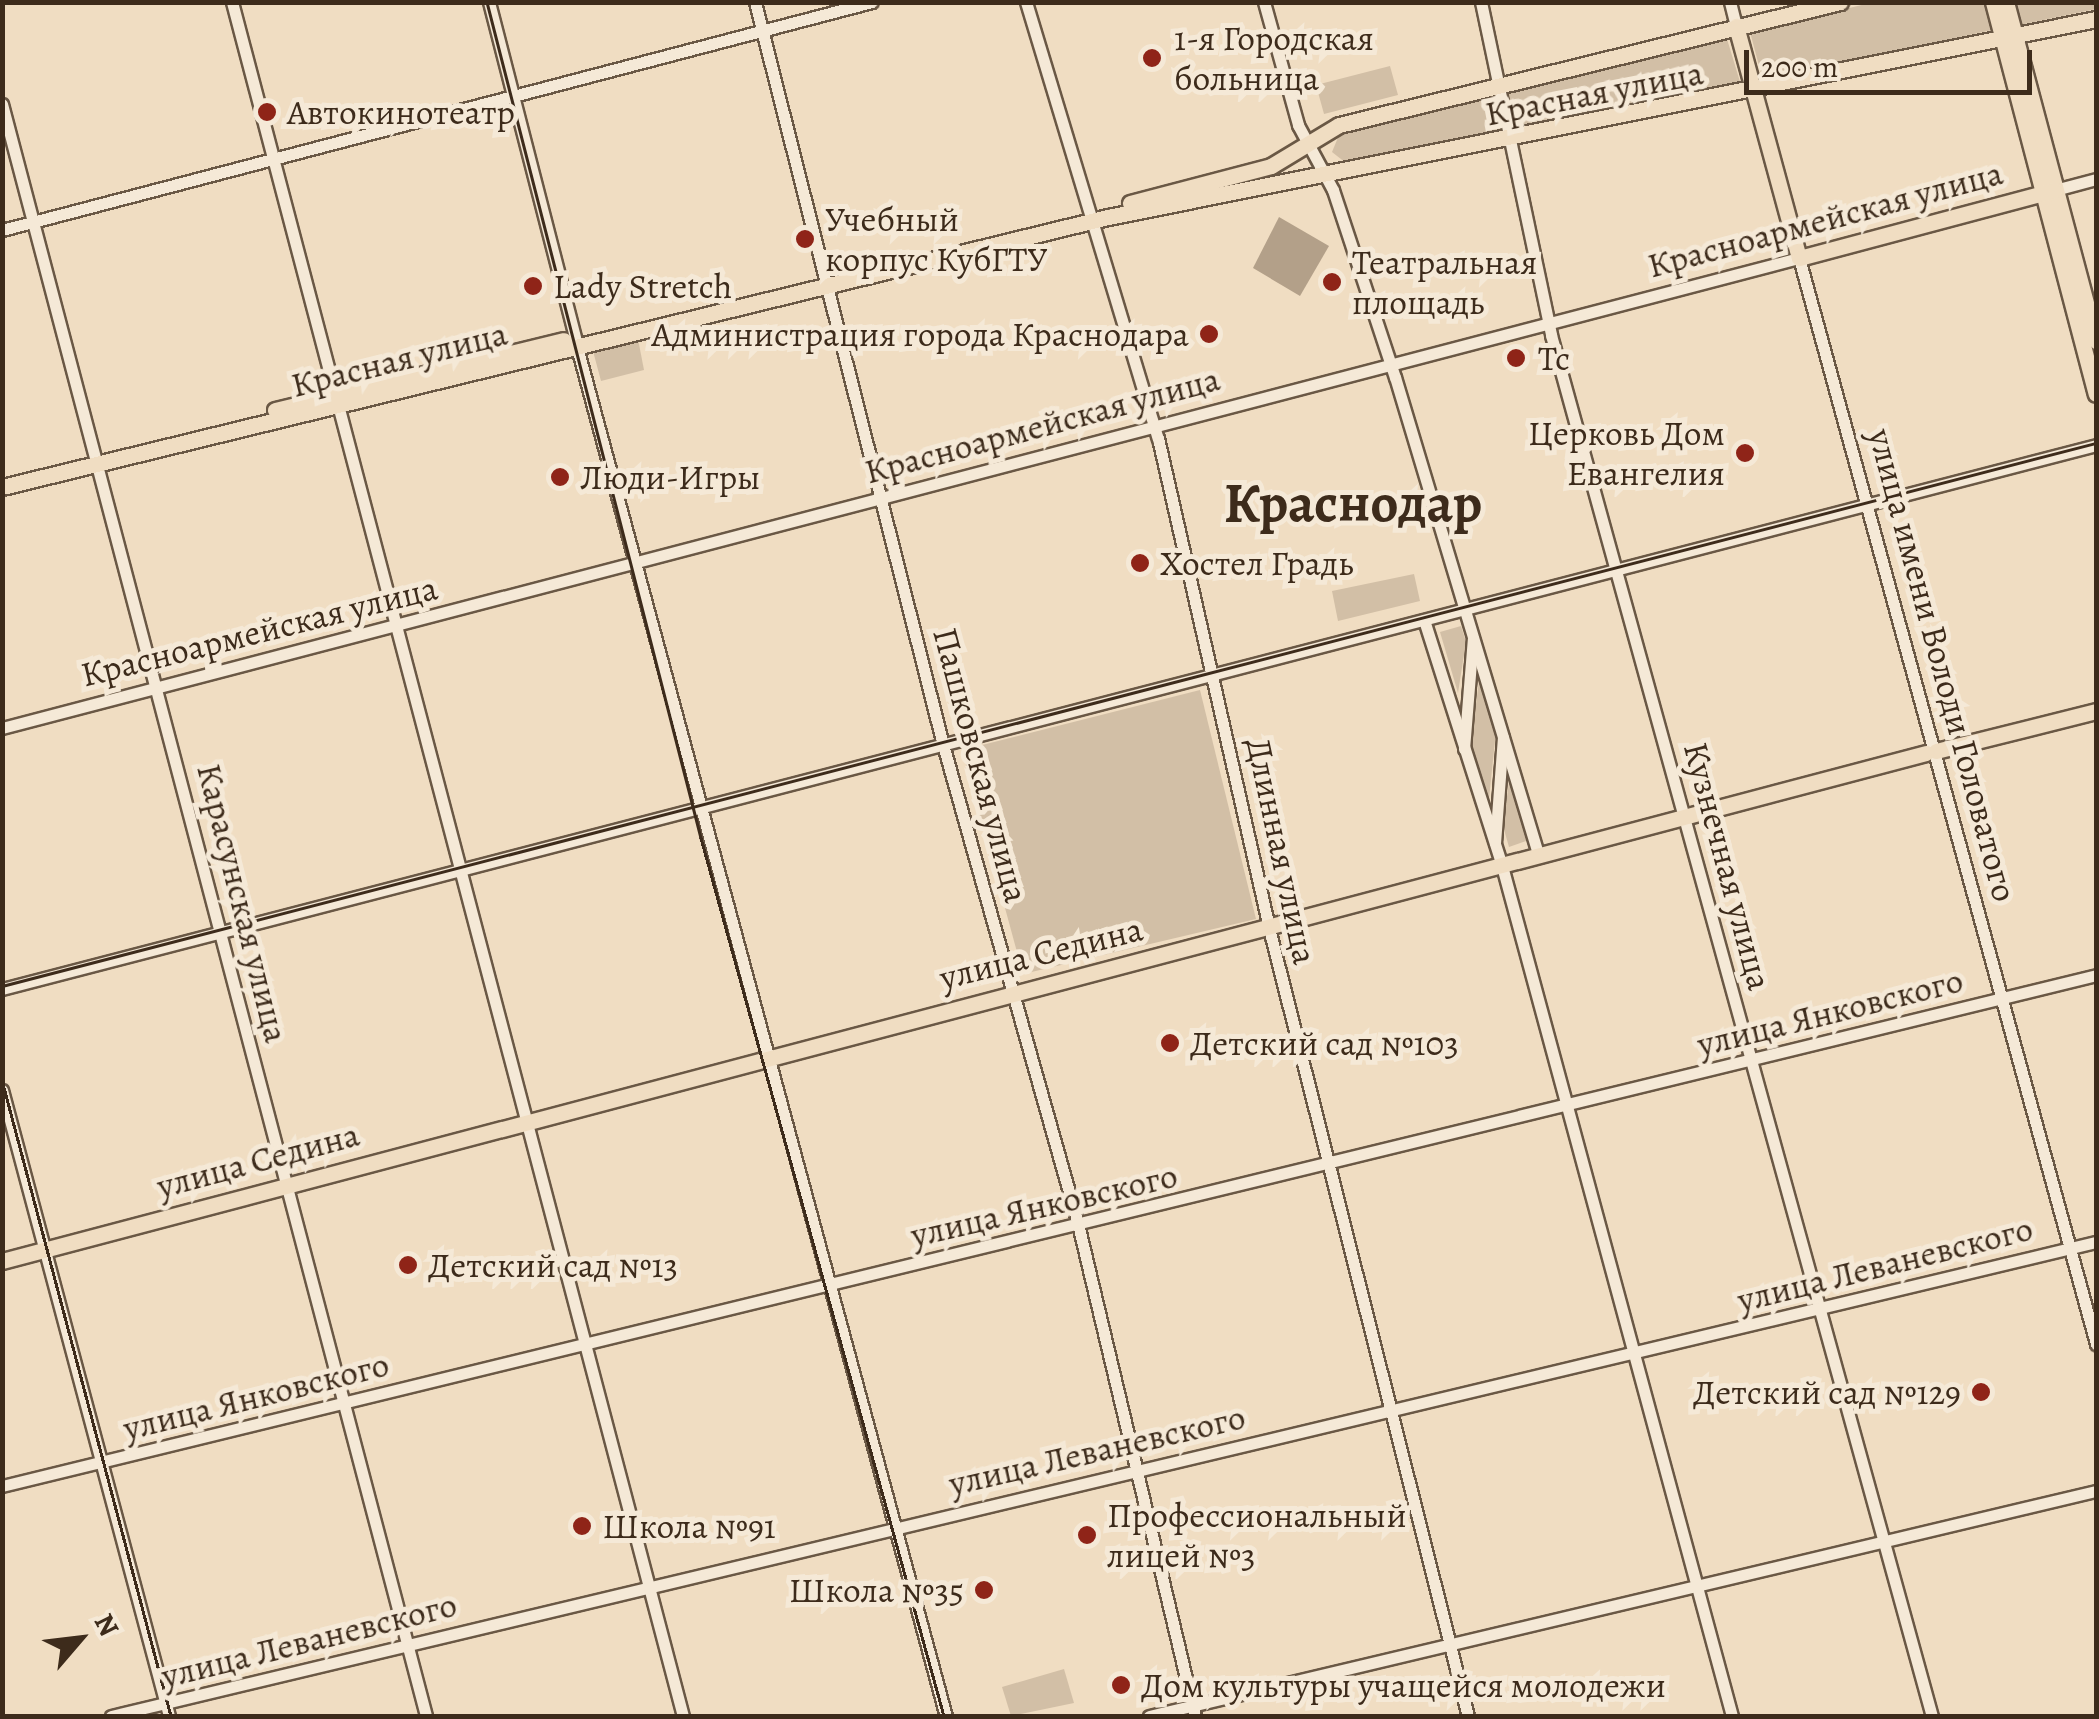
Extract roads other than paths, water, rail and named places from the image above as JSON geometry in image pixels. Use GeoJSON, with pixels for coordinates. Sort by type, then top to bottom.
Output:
{"type":"FeatureCollection","features":[{"type":"Feature","properties":{"kind":"main road","name":"Красная улица"},"geometry":{"type":"LineString","coordinates":[[2,487],[341,398],[1094,216],[1271,166],[1339,125],[1840,2]]}},
{"type":"Feature","properties":{"kind":"main road"},"geometry":{"type":"LineString","coordinates":[[1992,2],[2007,36],[2096,394]]}},
{"type":"Feature","properties":{"kind":"main road"},"geometry":{"type":"LineString","coordinates":[[2006,2],[2007,36]]}},
{"type":"Feature","properties":{"kind":"main road","name":"Красная улица"},"geometry":{"type":"LineString","coordinates":[[1094,216],[1322,177],[1754,92],[2096,19]]}},
{"type":"Feature","properties":{"kind":"main road","name":"улица имени Володи Головатого"},"geometry":{"type":"LineString","coordinates":[[1736,26],[1799,258]]}},
{"type":"Feature","properties":{"kind":"main road"},"geometry":{"type":"LineString","coordinates":[[2047,192],[2096,342]]}},
{"type":"Feature","properties":{"kind":"main road","name":"Красноармейская улица"},"geometry":{"type":"LineString","coordinates":[[1799,258],[2047,192]]}},
{"type":"Feature","properties":{"kind":"main road","name":"Красная улица"},"geometry":{"type":"LineString","coordinates":[[2,478],[95,460]]}},
{"type":"Feature","properties":{"kind":"main road","name":"улица Седина"},"geometry":{"type":"LineString","coordinates":[[2,1261],[763,1056],[2096,710]]}},
{"type":"Feature","properties":{"kind":"street"},"geometry":{"type":"LineString","coordinates":[[232,2],[341,398],[393,628],[683,1716]]}},
{"type":"Feature","properties":{"kind":"street"},"geometry":{"type":"LineString","coordinates":[[489,2],[696,807],[824,1285],[946,1716]]}},
{"type":"Feature","properties":{"kind":"street","name":"Пашковская улица"},"geometry":{"type":"LineString","coordinates":[[755,2],[830,280],[942,738],[1017,990],[1078,1224],[1194,1711]]}},
{"type":"Feature","properties":{"kind":"street"},"geometry":{"type":"LineString","coordinates":[[2,230],[274,164],[872,2]]}},
{"type":"Feature","properties":{"kind":"street","name":"Длинная улица"},"geometry":{"type":"LineString","coordinates":[[1026,2],[1094,216],[1154,426],[1214,672],[1269,926],[1468,1716]]}},
{"type":"Feature","properties":{"kind":"street"},"geometry":{"type":"LineString","coordinates":[[1264,2],[1306,143],[1322,177],[1474,629],[1539,856]]}},
{"type":"Feature","properties":{"kind":"street","name":"Кузнечная улица"},"geometry":{"type":"LineString","coordinates":[[1482,2],[1501,84],[1507,140],[1548,322],[1932,1716]]}},
{"type":"Feature","properties":{"kind":"street","name":"улица имени Володи Головатого"},"geometry":{"type":"LineString","coordinates":[[1730,2],[1736,26]]}},
{"type":"Feature","properties":{"kind":"street","name":"Карасунская улица"},"geometry":{"type":"LineString","coordinates":[[2,104],[95,460],[160,686],[285,1184],[426,1716]]}},
{"type":"Feature","properties":{"kind":"street","name":"Красноармейская улица"},"geometry":{"type":"LineString","coordinates":[[2047,192],[2096,179]]}},
{"type":"Feature","properties":{"kind":"street"},"geometry":{"type":"LineString","coordinates":[[1216,180],[1220,197]]}},
{"type":"Feature","properties":{"kind":"street","name":"улица имени Володи Головатого"},"geometry":{"type":"LineString","coordinates":[[1799,258],[2096,1344]]}},
{"type":"Feature","properties":{"kind":"street","name":"Красноармейская улица"},"geometry":{"type":"LineString","coordinates":[[2,728],[634,566],[1386,364],[1799,258]]}},
{"type":"Feature","properties":{"kind":"street"},"geometry":{"type":"LineString","coordinates":[[2,988],[457,872],[942,738],[1618,572],[2096,445]]}},
{"type":"Feature","properties":{"kind":"street"},"geometry":{"type":"LineString","coordinates":[[1424,620],[1444,696],[1502,866],[1732,1716]]}},
{"type":"Feature","properties":{"kind":"street"},"geometry":{"type":"LineString","coordinates":[[1464,758],[1474,629]]}},
{"type":"Feature","properties":{"kind":"street"},"geometry":{"type":"LineString","coordinates":[[1444,696],[1468,694]]}},
{"type":"Feature","properties":{"kind":"street"},"geometry":{"type":"LineString","coordinates":[[1495,843],[1504,729]]}},
{"type":"Feature","properties":{"kind":"street","name":"улица Янковского"},"geometry":{"type":"LineString","coordinates":[[2,1486],[1078,1224],[1329,1168],[2096,975]]}},
{"type":"Feature","properties":{"kind":"street"},"geometry":{"type":"LineString","coordinates":[[2,1090],[169,1716]]}},
{"type":"Feature","properties":{"kind":"street","name":"улица Леваневского"},"geometry":{"type":"LineString","coordinates":[[111,1716],[893,1526],[2096,1242]]}},
{"type":"Feature","properties":{"kind":"street"},"geometry":{"type":"LineString","coordinates":[[1149,1716],[1194,1711],[2096,1491]]}},
{"type":"Feature","properties":{"kind":"tram line"},"geometry":{"type":"LineString","coordinates":[[487,2],[701,838],[944,1716]]}},
{"type":"Feature","properties":{"kind":"tram line"},"geometry":{"type":"LineString","coordinates":[[2,986],[2096,443]]}},
{"type":"Feature","properties":{"kind":"tram line"},"geometry":{"type":"LineString","coordinates":[[2,1080],[171,1716]]}},
{"type":"Feature","properties":{"kind":"place","name":"1-я Городская больница"},"geometry":{"type":"Point","coordinates":[1152,58]}},
{"type":"Feature","properties":{"kind":"place","name":"Автокинотеатр"},"geometry":{"type":"Point","coordinates":[267,112]}},
{"type":"Feature","properties":{"kind":"place","name":"Учебный корпус КубГТУ"},"geometry":{"type":"Point","coordinates":[805,239]}},
{"type":"Feature","properties":{"kind":"place","name":"Театральная площадь"},"geometry":{"type":"Point","coordinates":[1332,282]}},
{"type":"Feature","properties":{"kind":"place","name":"Lady Stretch"},"geometry":{"type":"Point","coordinates":[533,286]}},
{"type":"Feature","properties":{"kind":"place","name":"Администрация города Краснодара"},"geometry":{"type":"Point","coordinates":[1209,334]}},
{"type":"Feature","properties":{"kind":"place","name":"Тс"},"geometry":{"type":"Point","coordinates":[1516,358]}},
{"type":"Feature","properties":{"kind":"place","name":"Церковь Дом Евангелия"},"geometry":{"type":"Point","coordinates":[1745,453]}},
{"type":"Feature","properties":{"kind":"place","name":"Люди-Игры"},"geometry":{"type":"Point","coordinates":[560,477]}},
{"type":"Feature","properties":{"kind":"place","name":"Хостел Градь"},"geometry":{"type":"Point","coordinates":[1140,563]}},
{"type":"Feature","properties":{"kind":"place","name":"Детский сад №103"},"geometry":{"type":"Point","coordinates":[1170,1043]}},
{"type":"Feature","properties":{"kind":"place","name":"Детский сад №13"},"geometry":{"type":"Point","coordinates":[408,1265]}},
{"type":"Feature","properties":{"kind":"place","name":"Детский сад №129"},"geometry":{"type":"Point","coordinates":[1981,1392]}},
{"type":"Feature","properties":{"kind":"place","name":"Школа №91"},"geometry":{"type":"Point","coordinates":[582,1526]}},
{"type":"Feature","properties":{"kind":"place","name":"Профессиональный лицей №3"},"geometry":{"type":"Point","coordinates":[1087,1535]}},
{"type":"Feature","properties":{"kind":"place","name":"Школа №35"},"geometry":{"type":"Point","coordinates":[984,1590]}},
{"type":"Feature","properties":{"kind":"place","name":"Дом культуры учащейся молодежи"},"geometry":{"type":"Point","coordinates":[1121,1685]}},
{"type":"Feature","properties":{"kind":"district","name":"Краснодар"},"geometry":{"type":"Point","coordinates":[1353,503]}}]}
